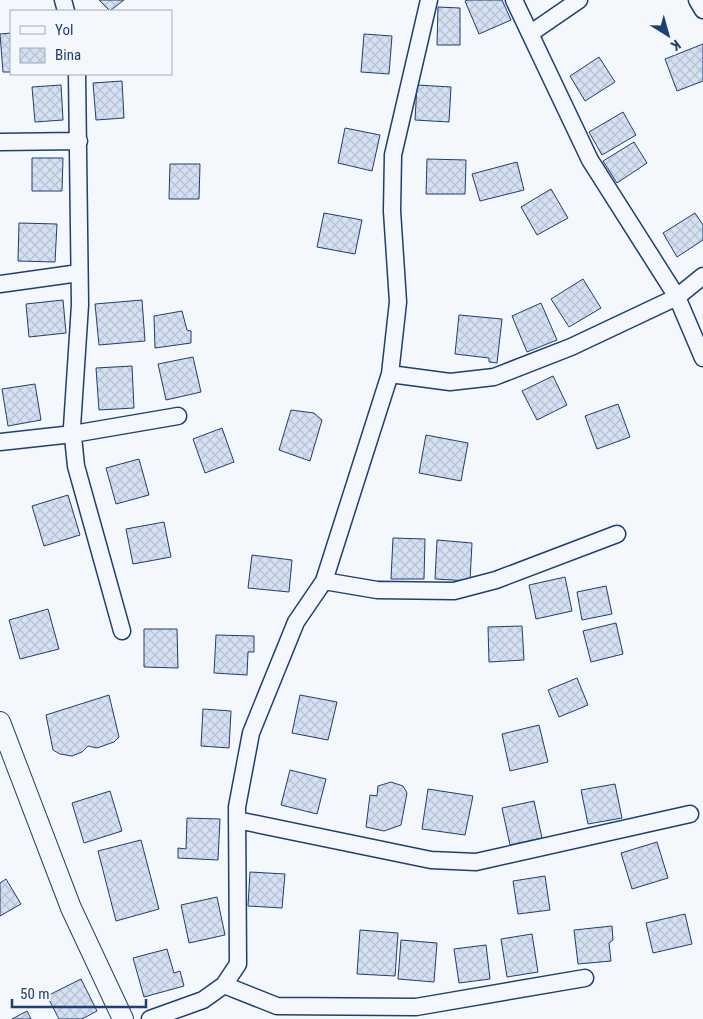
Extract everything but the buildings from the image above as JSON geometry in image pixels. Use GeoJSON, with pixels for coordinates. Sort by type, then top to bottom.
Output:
{"type":"FeatureCollection","features":[{"type":"Feature","properties":{"kind":"street"},"geometry":{"type":"LineString","coordinates":[[150,1019],[203,1000],[224,985],[238,964],[237,820],[251,733],[296,622],[324,581],[390,374],[398,302],[392,210],[393,155],[429,0]]}},
{"type":"Feature","properties":{"kind":"street"},"geometry":{"type":"LineString","coordinates":[[514,0],[590,160],[677,297],[703,358]]}},
{"type":"Feature","properties":{"kind":"street"},"geometry":{"type":"LineString","coordinates":[[531,33],[579,0]]}},
{"type":"Feature","properties":{"kind":"street"},"geometry":{"type":"LineString","coordinates":[[697,0],[703,10]]}},
{"type":"Feature","properties":{"kind":"street"},"geometry":{"type":"LineString","coordinates":[[77,75],[80,273],[73,434],[76,466],[107,571],[122,631]]}},
{"type":"Feature","properties":{"kind":"street"},"geometry":{"type":"LineString","coordinates":[[0,142],[79,141]]}},
{"type":"Feature","properties":{"kind":"street"},"geometry":{"type":"LineString","coordinates":[[0,284],[80,273]]}},
{"type":"Feature","properties":{"kind":"street"},"geometry":{"type":"LineString","coordinates":[[390,374],[450,382],[494,377],[571,347],[677,297],[703,276]]}},
{"type":"Feature","properties":{"kind":"street"},"geometry":{"type":"LineString","coordinates":[[0,442],[73,434],[178,416]]}},
{"type":"Feature","properties":{"kind":"street"},"geometry":{"type":"LineString","coordinates":[[324,581],[377,590],[454,591],[496,580],[617,534]]}},
{"type":"Feature","properties":{"kind":"street"},"geometry":{"type":"LineString","coordinates":[[0,722],[71,908],[123,1019]]}},
{"type":"Feature","properties":{"kind":"street"},"geometry":{"type":"LineString","coordinates":[[237,820],[431,860],[476,862],[690,814]]}},
{"type":"Feature","properties":{"kind":"street"},"geometry":{"type":"LineString","coordinates":[[224,985],[277,1006],[416,1008],[585,978]]}}]}
